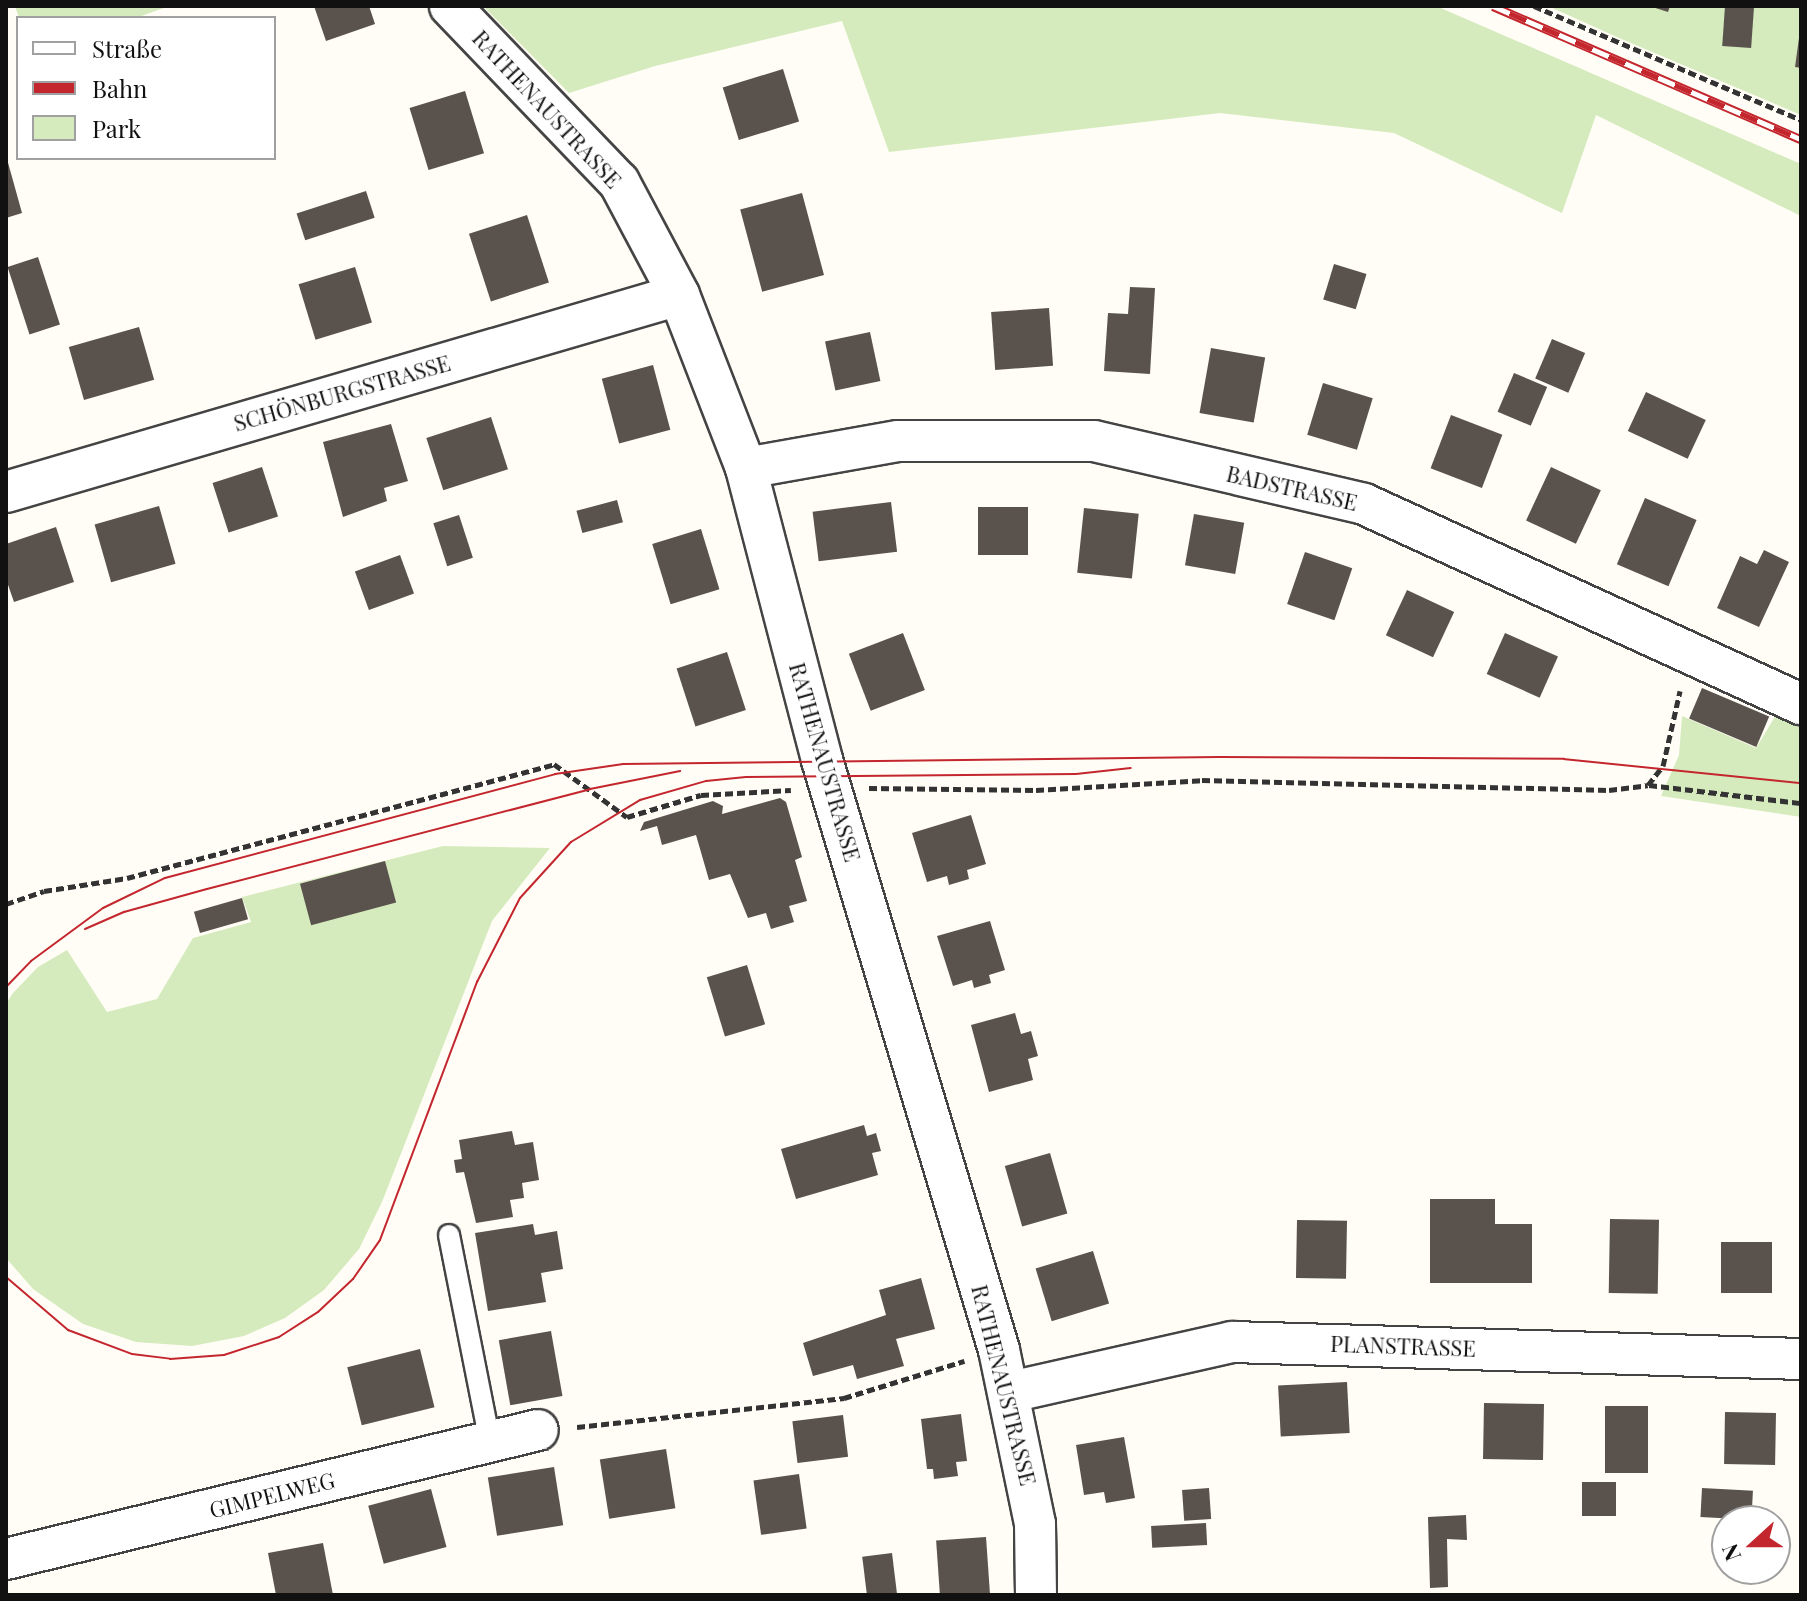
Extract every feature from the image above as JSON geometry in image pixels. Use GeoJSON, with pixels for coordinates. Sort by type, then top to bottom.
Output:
{"type":"FeatureCollection","features":[{"type":"Feature","properties":{"kind":"street","name":"RATHENAUSTRASSE"},"geometry":{"type":"LineString","coordinates":[[450,6],[619,182],[679,295],[746,468],[831,787],[1010,1392],[1035,1524],[1036,1595]]}},
{"type":"Feature","properties":{"kind":"street","name":"SCHÖNBURGSTRASSE"},"geometry":{"type":"LineString","coordinates":[[6,492],[679,295]]}},
{"type":"Feature","properties":{"kind":"street","name":"BADSTRASSE"},"geometry":{"type":"LineString","coordinates":[[746,468],[898,441],[1094,441],[1364,504],[1801,704]]}},
{"type":"Feature","properties":{"kind":"street","name":"PLANSTRASSE"},"geometry":{"type":"LineString","coordinates":[[1010,1392],[1232,1342],[1801,1359]]}},
{"type":"Feature","properties":{"kind":"street","name":"GIMPELWEG"},"geometry":{"type":"LineString","coordinates":[[6,1559],[538,1430]]}},
{"type":"Feature","properties":{"kind":"lane"},"geometry":{"type":"LineString","coordinates":[[449,1235],[490,1442]]}},
{"type":"Feature","properties":{"kind":"path"},"geometry":{"type":"LineString","coordinates":[[1534,6],[1801,120]]}},
{"type":"Feature","properties":{"kind":"path"},"geometry":{"type":"LineString","coordinates":[[1648,785],[1663,766],[1671,744],[1686,651]]}},
{"type":"Feature","properties":{"kind":"path"},"geometry":{"type":"LineString","coordinates":[[6,904],[44,891],[127,878],[554,764],[627,817],[701,795],[831,787],[1036,790],[1202,780],[1609,790],[1648,785],[1801,803]]}},
{"type":"Feature","properties":{"kind":"path"},"geometry":{"type":"LineString","coordinates":[[538,1430],[844,1398],[999,1350]]}},
{"type":"Feature","properties":{"kind":"green space"},"geometry":{"type":"Polygon","coordinates":[[[15,6],[169,6],[142,16],[18,16],[15,6]]]}},
{"type":"Feature","properties":{"kind":"green space"},"geometry":{"type":"Polygon","coordinates":[[[483,6],[1436,6],[1801,164],[1801,216],[1596,115],[1562,213],[1394,133],[1220,113],[889,152],[842,21],[655,66],[569,93],[483,6]]]}},
{"type":"Feature","properties":{"kind":"green space"},"geometry":{"type":"Polygon","coordinates":[[[1548,6],[1801,6],[1801,115],[1619,38],[1548,6]]]}},
{"type":"Feature","properties":{"kind":"green space"},"geometry":{"type":"Polygon","coordinates":[[[1779,710],[1801,720],[1801,817],[1661,796],[1679,755],[1682,716],[1756,748],[1779,710]]]}},
{"type":"Feature","properties":{"kind":"green space"},"geometry":{"type":"Polygon","coordinates":[[[443,846],[550,848],[492,921],[382,1202],[359,1249],[324,1290],[285,1318],[244,1336],[192,1346],[136,1342],[83,1324],[33,1289],[6,1258],[6,1004],[13,993],[38,967],[67,950],[107,1012],[157,999],[193,938],[251,922],[242,897],[443,846]]]}},
{"type":"Feature","properties":{"kind":"building"},"geometry":{"type":"Polygon","coordinates":[[[314,6],[369,6],[375,24],[326,41],[314,6]]]}},
{"type":"Feature","properties":{"kind":"building"},"geometry":{"type":"Polygon","coordinates":[[[1649,6],[1670,6],[1668,12],[1649,6]]]}},
{"type":"Feature","properties":{"kind":"building"},"geometry":{"type":"Polygon","coordinates":[[[1725,6],[1754,8],[1751,48],[1722,46],[1725,6]]]}},
{"type":"Feature","properties":{"kind":"building"},"geometry":{"type":"Polygon","coordinates":[[[1801,38],[1801,68],[1795,67],[1801,38]]]}},
{"type":"Feature","properties":{"kind":"building"},"geometry":{"type":"Polygon","coordinates":[[[783,69],[799,122],[739,140],[723,87],[783,69]]]}},
{"type":"Feature","properties":{"kind":"building"},"geometry":{"type":"Polygon","coordinates":[[[465,91],[484,153],[429,170],[410,108],[465,91]]]}},
{"type":"Feature","properties":{"kind":"building"},"geometry":{"type":"Polygon","coordinates":[[[6,160],[22,213],[6,218],[6,160]]]}},
{"type":"Feature","properties":{"kind":"building"},"geometry":{"type":"Polygon","coordinates":[[[366,191],[375,218],[305,240],[297,214],[366,191]]]}},
{"type":"Feature","properties":{"kind":"building"},"geometry":{"type":"Polygon","coordinates":[[[802,193],[824,275],[762,292],[740,210],[802,193]]]}},
{"type":"Feature","properties":{"kind":"building"},"geometry":{"type":"Polygon","coordinates":[[[527,215],[549,283],[491,301],[469,234],[527,215]]]}},
{"type":"Feature","properties":{"kind":"building"},"geometry":{"type":"Polygon","coordinates":[[[38,257],[60,325],[30,334],[8,267],[38,257]]]}},
{"type":"Feature","properties":{"kind":"building"},"geometry":{"type":"Polygon","coordinates":[[[1334,264],[1367,274],[1356,309],[1323,299],[1334,264]]]}},
{"type":"Feature","properties":{"kind":"building"},"geometry":{"type":"Polygon","coordinates":[[[355,267],[372,322],[316,340],[299,284],[355,267]]]}},
{"type":"Feature","properties":{"kind":"building"},"geometry":{"type":"Polygon","coordinates":[[[1130,287],[1155,288],[1150,374],[1104,371],[1108,313],[1128,314],[1130,287]]]}},
{"type":"Feature","properties":{"kind":"building"},"geometry":{"type":"Polygon","coordinates":[[[1049,308],[1053,366],[995,370],[991,312],[1049,308]]]}},
{"type":"Feature","properties":{"kind":"building"},"geometry":{"type":"Polygon","coordinates":[[[139,327],[154,380],[84,400],[69,347],[139,327]]]}},
{"type":"Feature","properties":{"kind":"building"},"geometry":{"type":"Polygon","coordinates":[[[870,332],[880,381],[835,390],[825,342],[870,332]]]}},
{"type":"Feature","properties":{"kind":"building"},"geometry":{"type":"Polygon","coordinates":[[[1552,339],[1585,353],[1568,393],[1535,379],[1552,339]]]}},
{"type":"Feature","properties":{"kind":"building"},"geometry":{"type":"Polygon","coordinates":[[[1211,348],[1265,358],[1254,423],[1200,413],[1211,348]]]}},
{"type":"Feature","properties":{"kind":"building"},"geometry":{"type":"Polygon","coordinates":[[[653,365],[670,430],[619,443],[602,379],[653,365]]]}},
{"type":"Feature","properties":{"kind":"building"},"geometry":{"type":"Polygon","coordinates":[[[1514,373],[1547,387],[1531,426],[1498,412],[1514,373]]]}},
{"type":"Feature","properties":{"kind":"building"},"geometry":{"type":"Polygon","coordinates":[[[1323,383],[1373,398],[1357,450],[1307,435],[1323,383]]]}},
{"type":"Feature","properties":{"kind":"building"},"geometry":{"type":"Polygon","coordinates":[[[1646,392],[1706,420],[1688,459],[1628,431],[1646,392]]]}},
{"type":"Feature","properties":{"kind":"building"},"geometry":{"type":"Polygon","coordinates":[[[1451,415],[1502,435],[1482,488],[1431,468],[1451,415]]]}},
{"type":"Feature","properties":{"kind":"building"},"geometry":{"type":"Polygon","coordinates":[[[491,417],[508,469],[443,490],[426,438],[491,417]]]}},
{"type":"Feature","properties":{"kind":"building"},"geometry":{"type":"Polygon","coordinates":[[[391,424],[408,481],[384,488],[387,501],[343,517],[323,442],[391,424]]]}},
{"type":"Feature","properties":{"kind":"building"},"geometry":{"type":"Polygon","coordinates":[[[262,467],[278,516],[229,533],[213,483],[262,467]]]}},
{"type":"Feature","properties":{"kind":"building"},"geometry":{"type":"Polygon","coordinates":[[[1551,467],[1601,490],[1576,544],[1526,520],[1551,467]]]}},
{"type":"Feature","properties":{"kind":"building"},"geometry":{"type":"Polygon","coordinates":[[[1645,498],[1697,520],[1668,586],[1617,564],[1645,498]]]}},
{"type":"Feature","properties":{"kind":"building"},"geometry":{"type":"Polygon","coordinates":[[[617,500],[623,522],[582,533],[576,511],[617,500]]]}},
{"type":"Feature","properties":{"kind":"building"},"geometry":{"type":"Polygon","coordinates":[[[891,502],[897,552],[819,561],[813,512],[891,502]]]}},
{"type":"Feature","properties":{"kind":"building"},"geometry":{"type":"Polygon","coordinates":[[[159,506],[176,564],[111,582],[95,524],[159,506]]]}},
{"type":"Feature","properties":{"kind":"building"},"geometry":{"type":"Polygon","coordinates":[[[978,507],[1028,507],[1028,555],[978,555],[978,507]]]}},
{"type":"Feature","properties":{"kind":"building"},"geometry":{"type":"Polygon","coordinates":[[[1084,508],[1139,514],[1132,578],[1077,573],[1084,508]]]}},
{"type":"Feature","properties":{"kind":"building"},"geometry":{"type":"Polygon","coordinates":[[[1194,514],[1244,523],[1235,574],[1185,565],[1194,514]]]}},
{"type":"Feature","properties":{"kind":"building"},"geometry":{"type":"Polygon","coordinates":[[[459,515],[473,558],[447,566],[433,523],[459,515]]]}},
{"type":"Feature","properties":{"kind":"building"},"geometry":{"type":"Polygon","coordinates":[[[56,527],[74,582],[14,602],[6,579],[6,544],[56,527]]]}},
{"type":"Feature","properties":{"kind":"building"},"geometry":{"type":"Polygon","coordinates":[[[701,529],[719,589],[671,604],[652,544],[701,529]]]}},
{"type":"Feature","properties":{"kind":"building"},"geometry":{"type":"Polygon","coordinates":[[[1764,550],[1789,562],[1759,627],[1717,608],[1740,556],[1757,564],[1764,550]]]}},
{"type":"Feature","properties":{"kind":"building"},"geometry":{"type":"Polygon","coordinates":[[[1305,552],[1352,568],[1334,620],[1287,604],[1305,552]]]}},
{"type":"Feature","properties":{"kind":"building"},"geometry":{"type":"Polygon","coordinates":[[[400,555],[414,594],[369,610],[355,571],[400,555]]]}},
{"type":"Feature","properties":{"kind":"building"},"geometry":{"type":"Polygon","coordinates":[[[1407,590],[1454,612],[1433,657],[1386,635],[1407,590]]]}},
{"type":"Feature","properties":{"kind":"building"},"geometry":{"type":"Polygon","coordinates":[[[903,633],[925,690],[871,711],[849,654],[903,633]]]}},
{"type":"Feature","properties":{"kind":"building"},"geometry":{"type":"Polygon","coordinates":[[[1505,633],[1558,657],[1540,698],[1487,674],[1505,633]]]}},
{"type":"Feature","properties":{"kind":"building"},"geometry":{"type":"Polygon","coordinates":[[[727,652],[746,710],[695,726],[677,668],[727,652]]]}},
{"type":"Feature","properties":{"kind":"building"},"geometry":{"type":"Polygon","coordinates":[[[1702,688],[1769,717],[1756,747],[1689,718],[1702,688]]]}},
{"type":"Feature","properties":{"kind":"building"},"geometry":{"type":"Polygon","coordinates":[[[780,798],[786,802],[802,857],[795,860],[807,901],[789,906],[794,922],[771,929],[766,913],[748,918],[730,874],[709,880],[696,835],[662,845],[657,826],[640,831],[644,822],[713,801],[723,806],[722,814],[780,798]]]}},
{"type":"Feature","properties":{"kind":"building"},"geometry":{"type":"Polygon","coordinates":[[[971,815],[986,864],[967,870],[969,879],[949,885],[947,876],[927,882],[912,833],[971,815]]]}},
{"type":"Feature","properties":{"kind":"building"},"geometry":{"type":"Polygon","coordinates":[[[385,861],[396,903],[311,925],[300,884],[385,861]]]}},
{"type":"Feature","properties":{"kind":"building"},"geometry":{"type":"Polygon","coordinates":[[[242,898],[248,919],[200,933],[194,912],[242,898]]]}},
{"type":"Feature","properties":{"kind":"building"},"geometry":{"type":"Polygon","coordinates":[[[990,921],[1005,970],[989,975],[991,983],[974,988],[972,980],[953,986],[937,936],[990,921]]]}},
{"type":"Feature","properties":{"kind":"building"},"geometry":{"type":"Polygon","coordinates":[[[747,965],[765,1024],[725,1037],[707,977],[747,965]]]}},
{"type":"Feature","properties":{"kind":"building"},"geometry":{"type":"Polygon","coordinates":[[[1015,1013],[1021,1034],[1031,1031],[1038,1056],[1028,1059],[1033,1080],[989,1092],[971,1025],[1015,1013]]]}},
{"type":"Feature","properties":{"kind":"building"},"geometry":{"type":"Polygon","coordinates":[[[864,1125],[867,1136],[876,1133],[881,1151],[872,1153],[878,1175],[796,1199],[781,1149],[864,1125]]]}},
{"type":"Feature","properties":{"kind":"building"},"geometry":{"type":"Polygon","coordinates":[[[512,1131],[515,1145],[533,1142],[539,1180],[522,1183],[524,1198],[510,1200],[513,1217],[476,1223],[464,1172],[456,1173],[454,1160],[462,1159],[459,1140],[512,1131]]]}},
{"type":"Feature","properties":{"kind":"building"},"geometry":{"type":"Polygon","coordinates":[[[1050,1153],[1067,1214],[1022,1227],[1005,1166],[1050,1153]]]}},
{"type":"Feature","properties":{"kind":"building"},"geometry":{"type":"Polygon","coordinates":[[[1430,1199],[1495,1199],[1495,1224],[1532,1224],[1532,1283],[1430,1283],[1430,1199]]]}},
{"type":"Feature","properties":{"kind":"building"},"geometry":{"type":"Polygon","coordinates":[[[1610,1219],[1659,1220],[1658,1294],[1609,1293],[1610,1219]]]}},
{"type":"Feature","properties":{"kind":"building"},"geometry":{"type":"Polygon","coordinates":[[[1297,1220],[1347,1221],[1346,1279],[1296,1278],[1297,1220]]]}},
{"type":"Feature","properties":{"kind":"building"},"geometry":{"type":"Polygon","coordinates":[[[533,1224],[535,1235],[557,1231],[563,1269],[541,1273],[546,1302],[488,1311],[475,1233],[533,1224]]]}},
{"type":"Feature","properties":{"kind":"building"},"geometry":{"type":"Polygon","coordinates":[[[1721,1242],[1772,1242],[1772,1293],[1721,1293],[1721,1242]]]}},
{"type":"Feature","properties":{"kind":"building"},"geometry":{"type":"Polygon","coordinates":[[[1093,1251],[1109,1304],[1052,1321],[1036,1269],[1093,1251]]]}},
{"type":"Feature","properties":{"kind":"building"},"geometry":{"type":"Polygon","coordinates":[[[921,1278],[935,1329],[896,1339],[904,1366],[857,1379],[853,1365],[813,1376],[803,1343],[886,1315],[879,1290],[921,1278]]]}},
{"type":"Feature","properties":{"kind":"building"},"geometry":{"type":"Polygon","coordinates":[[[551,1331],[562,1396],[510,1405],[499,1340],[551,1331]]]}},
{"type":"Feature","properties":{"kind":"building"},"geometry":{"type":"Polygon","coordinates":[[[420,1349],[435,1407],[362,1425],[347,1367],[420,1349]]]}},
{"type":"Feature","properties":{"kind":"building"},"geometry":{"type":"Polygon","coordinates":[[[1347,1382],[1350,1433],[1281,1437],[1278,1386],[1347,1382]]]}},
{"type":"Feature","properties":{"kind":"building"},"geometry":{"type":"Polygon","coordinates":[[[1484,1403],[1544,1404],[1543,1460],[1483,1459],[1484,1403]]]}},
{"type":"Feature","properties":{"kind":"building"},"geometry":{"type":"Polygon","coordinates":[[[1605,1406],[1648,1406],[1648,1473],[1605,1473],[1605,1406]]]}},
{"type":"Feature","properties":{"kind":"building"},"geometry":{"type":"Polygon","coordinates":[[[1725,1412],[1776,1413],[1775,1465],[1724,1464],[1725,1412]]]}},
{"type":"Feature","properties":{"kind":"building"},"geometry":{"type":"Polygon","coordinates":[[[961,1414],[967,1461],[956,1462],[958,1476],[934,1479],[933,1469],[927,1469],[921,1419],[961,1414]]]}},
{"type":"Feature","properties":{"kind":"building"},"geometry":{"type":"Polygon","coordinates":[[[843,1415],[848,1457],[797,1463],[792,1421],[843,1415]]]}},
{"type":"Feature","properties":{"kind":"building"},"geometry":{"type":"Polygon","coordinates":[[[1124,1437],[1135,1498],[1106,1503],[1104,1492],[1084,1495],[1076,1445],[1124,1437]]]}},
{"type":"Feature","properties":{"kind":"building"},"geometry":{"type":"Polygon","coordinates":[[[666,1449],[675,1508],[609,1519],[600,1459],[666,1449]]]}},
{"type":"Feature","properties":{"kind":"building"},"geometry":{"type":"Polygon","coordinates":[[[554,1467],[563,1525],[497,1536],[488,1477],[554,1467]]]}},
{"type":"Feature","properties":{"kind":"building"},"geometry":{"type":"Polygon","coordinates":[[[799,1474],[807,1528],[761,1535],[753,1480],[799,1474]]]}},
{"type":"Feature","properties":{"kind":"building"},"geometry":{"type":"Polygon","coordinates":[[[1582,1482],[1616,1482],[1616,1516],[1582,1516],[1582,1482]]]}},
{"type":"Feature","properties":{"kind":"building"},"geometry":{"type":"Polygon","coordinates":[[[1209,1488],[1211,1519],[1184,1521],[1182,1490],[1209,1488]]]}},
{"type":"Feature","properties":{"kind":"building"},"geometry":{"type":"Polygon","coordinates":[[[1702,1488],[1753,1491],[1752,1505],[1711,1505],[1711,1518],[1700,1517],[1702,1488]]]}},
{"type":"Feature","properties":{"kind":"building"},"geometry":{"type":"Polygon","coordinates":[[[431,1489],[447,1547],[384,1564],[368,1506],[431,1489]]]}},
{"type":"Feature","properties":{"kind":"building"},"geometry":{"type":"Polygon","coordinates":[[[1466,1515],[1467,1540],[1447,1539],[1448,1587],[1430,1588],[1428,1517],[1466,1515]]]}},
{"type":"Feature","properties":{"kind":"building"},"geometry":{"type":"Polygon","coordinates":[[[1206,1523],[1207,1545],[1152,1548],[1151,1526],[1206,1523]]]}},
{"type":"Feature","properties":{"kind":"building"},"geometry":{"type":"Polygon","coordinates":[[[986,1537],[990,1595],[940,1595],[936,1540],[986,1537]]]}},
{"type":"Feature","properties":{"kind":"building"},"geometry":{"type":"Polygon","coordinates":[[[323,1543],[333,1595],[276,1595],[268,1553],[323,1543]]]}},
{"type":"Feature","properties":{"kind":"building"},"geometry":{"type":"Polygon","coordinates":[[[892,1553],[897,1595],[867,1595],[862,1557],[892,1553]]]}},
{"type":"Feature","properties":{"kind":"tram line"},"geometry":{"type":"LineString","coordinates":[[6,987],[31,961],[103,908],[165,878],[555,774],[623,764],[1220,757],[1564,759],[1801,783]]}},
{"type":"Feature","properties":{"kind":"tram line"},"geometry":{"type":"LineString","coordinates":[[6,1277],[68,1330],[132,1354],[170,1359],[224,1355],[279,1337],[318,1312],[353,1279],[380,1240],[477,982],[520,898],[571,842],[640,800],[706,781],[746,777],[1076,774],[1131,768]]}},
{"type":"Feature","properties":{"kind":"tram line"},"geometry":{"type":"LineString","coordinates":[[85,929],[124,912],[207,889],[590,789],[680,771]]}},
{"type":"Feature","properties":{"kind":"railway"},"geometry":{"type":"LineString","coordinates":[[1493,6],[1801,139]]}}]}
